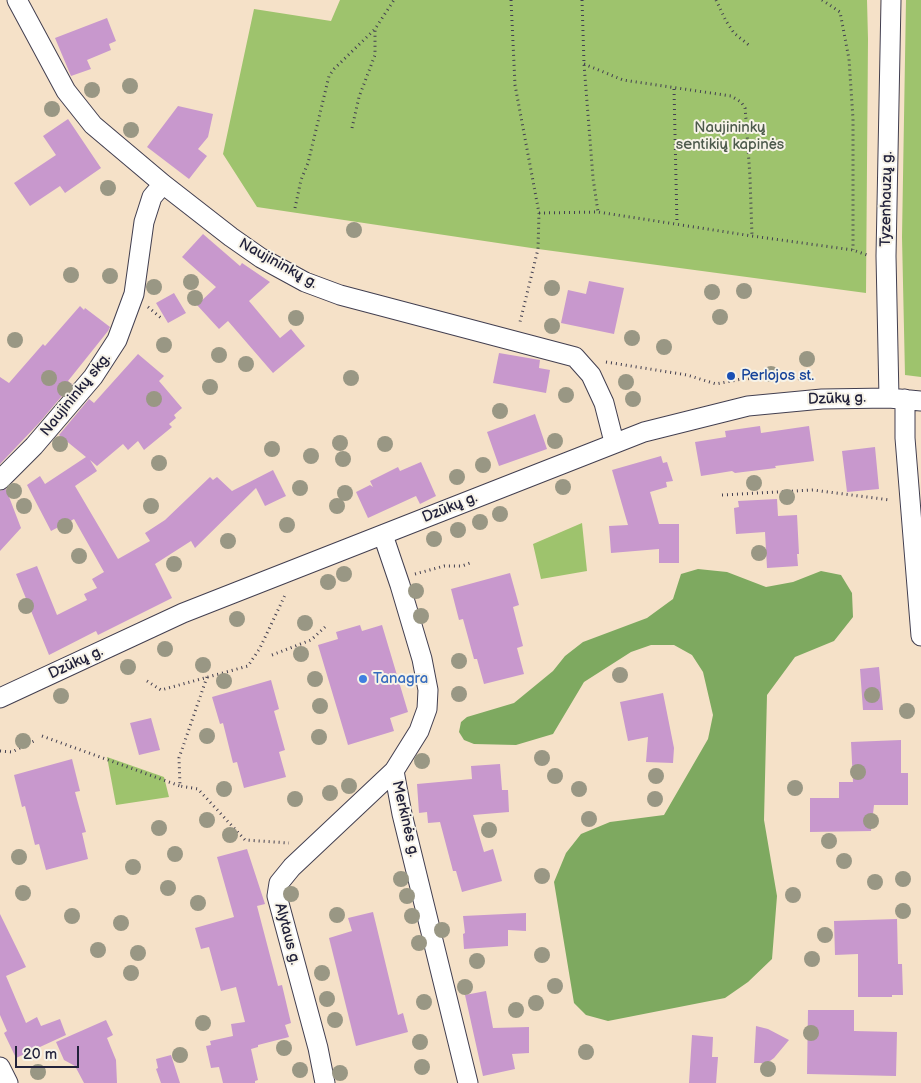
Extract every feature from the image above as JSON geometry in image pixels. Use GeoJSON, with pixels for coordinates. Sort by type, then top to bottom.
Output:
{"type":"FeatureCollection","features":[{"type":"Feature","properties":{"kind":"street","name":"Naujininkų g."},"geometry":{"type":"LineString","coordinates":[[17,0],[66,91],[94,125],[163,184],[261,258],[305,282],[340,295],[383,308],[515,340],[575,357]]}},
{"type":"Feature","properties":{"kind":"street","name":"Tyzenhauzų g."},"geometry":{"type":"LineString","coordinates":[[891,0],[886,256],[905,399],[905,438],[921,636]]}},
{"type":"Feature","properties":{"kind":"street","name":"Naujininkų skg."},"geometry":{"type":"LineString","coordinates":[[0,480],[34,446],[93,377],[118,340],[134,294],[144,222],[152,197],[163,184]]}},
{"type":"Feature","properties":{"kind":"street"},"geometry":{"type":"LineString","coordinates":[[575,357],[591,375],[604,403],[614,442]]}},
{"type":"Feature","properties":{"kind":"street","name":"Dzūkų g."},"geometry":{"type":"LineString","coordinates":[[0,698],[183,613],[614,442],[674,424],[748,406],[822,399],[905,399]]}},
{"type":"Feature","properties":{"kind":"street","name":"Merkinės g."},"geometry":{"type":"LineString","coordinates":[[383,535],[422,659],[428,690],[427,709],[419,731],[394,771],[402,814],[468,1083]]}},
{"type":"Feature","properties":{"kind":"street","name":"Alytaus g."},"geometry":{"type":"LineString","coordinates":[[325,1083],[318,1048],[277,896],[279,884],[292,866],[394,771]]}},
{"type":"Feature","properties":{"kind":"street"},"geometry":{"type":"LineString","coordinates":[[0,1068],[8,1083]]}},
{"type":"Feature","properties":{"kind":"path"},"geometry":{"type":"LineString","coordinates":[[295,208],[329,76],[375,29],[394,0]]}},
{"type":"Feature","properties":{"kind":"path"},"geometry":{"type":"LineString","coordinates":[[511,0],[515,85],[539,213],[538,249],[515,340]]}},
{"type":"Feature","properties":{"kind":"path"},"geometry":{"type":"LineString","coordinates":[[582,0],[584,64],[593,178],[598,212]]}},
{"type":"Feature","properties":{"kind":"path"},"geometry":{"type":"LineString","coordinates":[[716,0],[734,33],[750,46]]}},
{"type":"Feature","properties":{"kind":"path"},"geometry":{"type":"LineString","coordinates":[[822,0],[840,12],[849,59],[853,119],[853,250]]}},
{"type":"Feature","properties":{"kind":"path"},"geometry":{"type":"LineString","coordinates":[[352,128],[360,97],[375,55],[375,29]]}},
{"type":"Feature","properties":{"kind":"path"},"geometry":{"type":"LineString","coordinates":[[584,64],[622,80],[731,96],[741,102],[745,108],[752,236]]}},
{"type":"Feature","properties":{"kind":"path"},"geometry":{"type":"LineString","coordinates":[[674,89],[677,224]]}},
{"type":"Feature","properties":{"kind":"path"},"geometry":{"type":"LineString","coordinates":[[539,213],[598,212],[853,250],[867,255],[886,256]]}},
{"type":"Feature","properties":{"kind":"path"},"geometry":{"type":"LineString","coordinates":[[575,357],[687,375],[716,384],[742,379],[777,377],[805,379]]}},
{"type":"Feature","properties":{"kind":"path"},"geometry":{"type":"LineString","coordinates":[[722,495],[813,490],[911,503]]}},
{"type":"Feature","properties":{"kind":"path"},"geometry":{"type":"LineString","coordinates":[[398,578],[444,566],[462,566],[470,563]]}},
{"type":"Feature","properties":{"kind":"path"},"geometry":{"type":"LineString","coordinates":[[146,682],[161,690],[248,666],[260,648],[286,594],[286,572]]}},
{"type":"Feature","properties":{"kind":"path"},"geometry":{"type":"LineString","coordinates":[[272,655],[311,640],[325,627]]}},
{"type":"Feature","properties":{"kind":"path"},"geometry":{"type":"LineString","coordinates":[[180,786],[179,758],[207,677]]}},
{"type":"Feature","properties":{"kind":"path"},"geometry":{"type":"LineString","coordinates":[[42,736],[180,786],[198,789],[245,840],[314,846]]}},
{"type":"Feature","properties":{"kind":"path"},"geometry":{"type":"LineString","coordinates":[[0,751],[12,752],[34,741]]}},
{"type":"Feature","properties":{"kind":"green space","name":"Naujininkų sentikių kapinės"},"geometry":{"type":"Polygon","coordinates":[[[340,0],[867,0],[866,293],[538,249],[257,207],[223,154],[254,9],[331,21],[340,0]]]}},
{"type":"Feature","properties":{"kind":"green space"},"geometry":{"type":"Polygon","coordinates":[[[906,0],[921,0],[921,377],[905,375],[902,237],[906,0]]]}},
{"type":"Feature","properties":{"kind":"green space"},"geometry":{"type":"Polygon","coordinates":[[[582,523],[587,571],[541,579],[533,544],[582,523]]]}},
{"type":"Feature","properties":{"kind":"green space"},"geometry":{"type":"Polygon","coordinates":[[[698,569],[727,572],[766,587],[793,582],[821,571],[841,575],[852,593],[853,617],[834,641],[795,657],[767,695],[764,820],[777,896],[772,959],[748,982],[725,998],[608,1021],[586,1015],[574,1003],[554,882],[566,853],[581,834],[610,822],[664,815],[708,739],[713,715],[703,672],[692,655],[674,645],[651,645],[631,652],[584,682],[553,734],[516,745],[474,744],[464,740],[459,732],[461,722],[467,717],[514,703],[553,671],[565,656],[583,642],[647,618],[673,599],[681,574],[698,569]]]}},
{"type":"Feature","properties":{"kind":"green space"},"geometry":{"type":"Polygon","coordinates":[[[107,757],[164,777],[169,797],[116,805],[107,757]]]}},
{"type":"Feature","properties":{"kind":"building"},"geometry":{"type":"Polygon","coordinates":[[[107,18],[116,41],[109,44],[111,50],[87,60],[91,69],[71,76],[55,38],[107,18]]]}},
{"type":"Feature","properties":{"kind":"building"},"geometry":{"type":"Polygon","coordinates":[[[178,106],[213,114],[208,137],[198,149],[207,156],[189,179],[147,147],[178,106]]]}},
{"type":"Feature","properties":{"kind":"building"},"geometry":{"type":"Polygon","coordinates":[[[68,119],[101,168],[65,193],[60,186],[30,206],[14,183],[56,155],[43,136],[68,119]]]}},
{"type":"Feature","properties":{"kind":"building"},"geometry":{"type":"Polygon","coordinates":[[[203,234],[240,266],[242,263],[270,282],[249,301],[280,338],[291,329],[305,346],[273,373],[228,321],[219,329],[197,305],[216,287],[182,257],[203,234]]]}},
{"type":"Feature","properties":{"kind":"building"},"geometry":{"type":"Polygon","coordinates":[[[589,281],[624,288],[614,334],[561,323],[568,290],[586,294],[589,281]]]}},
{"type":"Feature","properties":{"kind":"building"},"geometry":{"type":"Polygon","coordinates":[[[174,293],[186,313],[168,323],[156,303],[174,293]]]}},
{"type":"Feature","properties":{"kind":"building"},"geometry":{"type":"Polygon","coordinates":[[[80,306],[110,327],[108,331],[68,381],[72,384],[39,423],[0,464],[0,377],[9,383],[80,306]]]}},
{"type":"Feature","properties":{"kind":"building"},"geometry":{"type":"Polygon","coordinates":[[[499,353],[540,360],[539,368],[550,370],[546,393],[493,383],[499,353]]]}},
{"type":"Feature","properties":{"kind":"building"},"geometry":{"type":"Polygon","coordinates":[[[138,354],[164,376],[159,381],[182,408],[174,415],[176,418],[169,424],[172,427],[144,450],[138,441],[128,450],[123,444],[97,466],[90,460],[97,471],[75,486],[118,559],[150,541],[145,533],[165,520],[210,477],[213,480],[217,477],[232,491],[273,470],[286,496],[265,506],[256,488],[195,548],[191,541],[155,564],[172,598],[98,635],[96,631],[49,655],[16,574],[37,566],[57,615],[87,600],[84,594],[97,588],[92,579],[104,572],[74,519],[51,531],[27,485],[40,476],[45,484],[86,457],[59,435],[89,399],[94,403],[138,354]]]}},
{"type":"Feature","properties":{"kind":"building"},"geometry":{"type":"Polygon","coordinates":[[[535,414],[547,449],[499,466],[487,432],[535,414]]]}},
{"type":"Feature","properties":{"kind":"building"},"geometry":{"type":"Polygon","coordinates":[[[760,426],[761,433],[809,426],[814,461],[775,466],[776,468],[735,473],[732,471],[701,476],[695,442],[726,437],[725,431],[760,426]]]}},
{"type":"Feature","properties":{"kind":"building"},"geometry":{"type":"Polygon","coordinates":[[[875,447],[879,489],[847,492],[842,451],[875,447]]]}},
{"type":"Feature","properties":{"kind":"building"},"geometry":{"type":"Polygon","coordinates":[[[661,456],[663,463],[667,462],[673,481],[666,482],[667,487],[650,492],[659,524],[679,524],[679,563],[659,563],[659,549],[611,553],[609,526],[628,525],[612,470],[661,456]]]}},
{"type":"Feature","properties":{"kind":"building"},"geometry":{"type":"Polygon","coordinates":[[[421,462],[436,496],[420,504],[416,496],[368,518],[356,492],[370,485],[373,487],[370,481],[398,467],[400,471],[421,462]]]}},
{"type":"Feature","properties":{"kind":"building"},"geometry":{"type":"Polygon","coordinates":[[[6,489],[21,528],[0,551],[0,491],[6,489]]]}},
{"type":"Feature","properties":{"kind":"building"},"geometry":{"type":"Polygon","coordinates":[[[777,499],[778,516],[797,515],[798,566],[767,568],[765,532],[736,534],[734,508],[739,507],[738,501],[777,499]]]}},
{"type":"Feature","properties":{"kind":"building"},"geometry":{"type":"Polygon","coordinates":[[[510,573],[519,605],[513,607],[523,646],[517,648],[524,674],[484,684],[477,659],[474,659],[463,619],[459,620],[451,589],[510,573]]]}},
{"type":"Feature","properties":{"kind":"building","name":"Tanagra"},"geometry":{"type":"Polygon","coordinates":[[[360,625],[362,631],[382,625],[408,712],[390,718],[394,731],[348,745],[318,645],[338,639],[336,632],[360,625]]]}},
{"type":"Feature","properties":{"kind":"building"},"geometry":{"type":"Polygon","coordinates":[[[879,667],[883,710],[863,710],[860,669],[879,667]]]}},
{"type":"Feature","properties":{"kind":"building"},"geometry":{"type":"Polygon","coordinates":[[[271,680],[279,709],[274,711],[285,750],[279,752],[286,777],[244,788],[237,762],[233,763],[223,723],[220,724],[212,697],[271,680]]]}},
{"type":"Feature","properties":{"kind":"building"},"geometry":{"type":"Polygon","coordinates":[[[663,693],[674,748],[673,763],[646,762],[648,737],[628,741],[620,702],[663,693]]]}},
{"type":"Feature","properties":{"kind":"building"},"geometry":{"type":"Polygon","coordinates":[[[151,718],[160,750],[139,755],[130,723],[151,718]]]}},
{"type":"Feature","properties":{"kind":"building"},"geometry":{"type":"Polygon","coordinates":[[[901,740],[901,773],[908,773],[908,805],[874,805],[871,831],[810,832],[810,798],[839,798],[839,782],[853,782],[851,742],[901,740]]]}},
{"type":"Feature","properties":{"kind":"building"},"geometry":{"type":"Polygon","coordinates":[[[72,759],[80,791],[75,792],[86,832],[82,833],[88,859],[46,870],[39,844],[35,845],[25,806],[22,807],[14,775],[72,759]]]}},
{"type":"Feature","properties":{"kind":"building"},"geometry":{"type":"Polygon","coordinates":[[[500,764],[502,790],[508,790],[509,812],[473,815],[484,852],[493,849],[502,881],[462,892],[456,871],[453,871],[440,822],[428,823],[427,812],[419,813],[417,784],[472,779],[471,766],[500,764]]]}},
{"type":"Feature","properties":{"kind":"building"},"geometry":{"type":"Polygon","coordinates":[[[247,849],[265,904],[257,906],[278,986],[282,985],[291,1023],[285,1025],[289,1037],[258,1045],[258,1047],[251,1049],[258,1080],[255,1083],[223,1083],[219,1067],[211,1068],[206,1046],[211,1045],[210,1041],[233,1036],[231,1024],[245,1022],[236,987],[221,991],[209,947],[201,949],[195,928],[234,917],[217,857],[247,849]]]}},
{"type":"Feature","properties":{"kind":"building"},"geometry":{"type":"Polygon","coordinates":[[[373,912],[398,1015],[403,1013],[408,1032],[356,1046],[329,938],[352,931],[348,918],[373,912]]]}},
{"type":"Feature","properties":{"kind":"building"},"geometry":{"type":"Polygon","coordinates":[[[526,913],[526,931],[508,930],[508,946],[464,949],[463,916],[526,913]]]}},
{"type":"Feature","properties":{"kind":"building"},"geometry":{"type":"Polygon","coordinates":[[[0,914],[26,967],[6,976],[26,1023],[37,1017],[41,1026],[60,1019],[66,1035],[16,1058],[4,1033],[7,1031],[0,1015],[0,914]]]}},
{"type":"Feature","properties":{"kind":"building"},"geometry":{"type":"Polygon","coordinates":[[[897,919],[898,964],[902,964],[903,995],[892,995],[892,997],[858,997],[858,954],[835,955],[834,921],[897,919]]]}},
{"type":"Feature","properties":{"kind":"building"},"geometry":{"type":"Polygon","coordinates":[[[486,991],[493,1028],[529,1027],[529,1053],[512,1054],[515,1069],[483,1076],[465,995],[486,991]]]}},
{"type":"Feature","properties":{"kind":"building"},"geometry":{"type":"Polygon","coordinates":[[[808,1010],[854,1010],[854,1031],[897,1032],[896,1076],[807,1074],[808,1010]]]}},
{"type":"Feature","properties":{"kind":"building"},"geometry":{"type":"Polygon","coordinates":[[[106,1020],[113,1035],[107,1038],[116,1060],[117,1083],[84,1083],[75,1066],[64,1060],[56,1042],[106,1020]]]}},
{"type":"Feature","properties":{"kind":"building"},"geometry":{"type":"Polygon","coordinates":[[[756,1026],[768,1029],[789,1040],[774,1058],[767,1063],[754,1063],[756,1026]]]}},
{"type":"Feature","properties":{"kind":"building"},"geometry":{"type":"Polygon","coordinates":[[[692,1035],[713,1037],[712,1057],[718,1057],[716,1083],[689,1083],[692,1035]]]}},
{"type":"Feature","properties":{"kind":"building"},"geometry":{"type":"Polygon","coordinates":[[[171,1055],[180,1083],[161,1083],[156,1069],[158,1068],[156,1059],[171,1055]]]}},
{"type":"Feature","properties":{"kind":"place","name":"Perlojos st."},"geometry":{"type":"Point","coordinates":[731,376]}},
{"type":"Feature","properties":{"kind":"place","name":"Tanagra"},"geometry":{"type":"Point","coordinates":[363,679]}}]}
